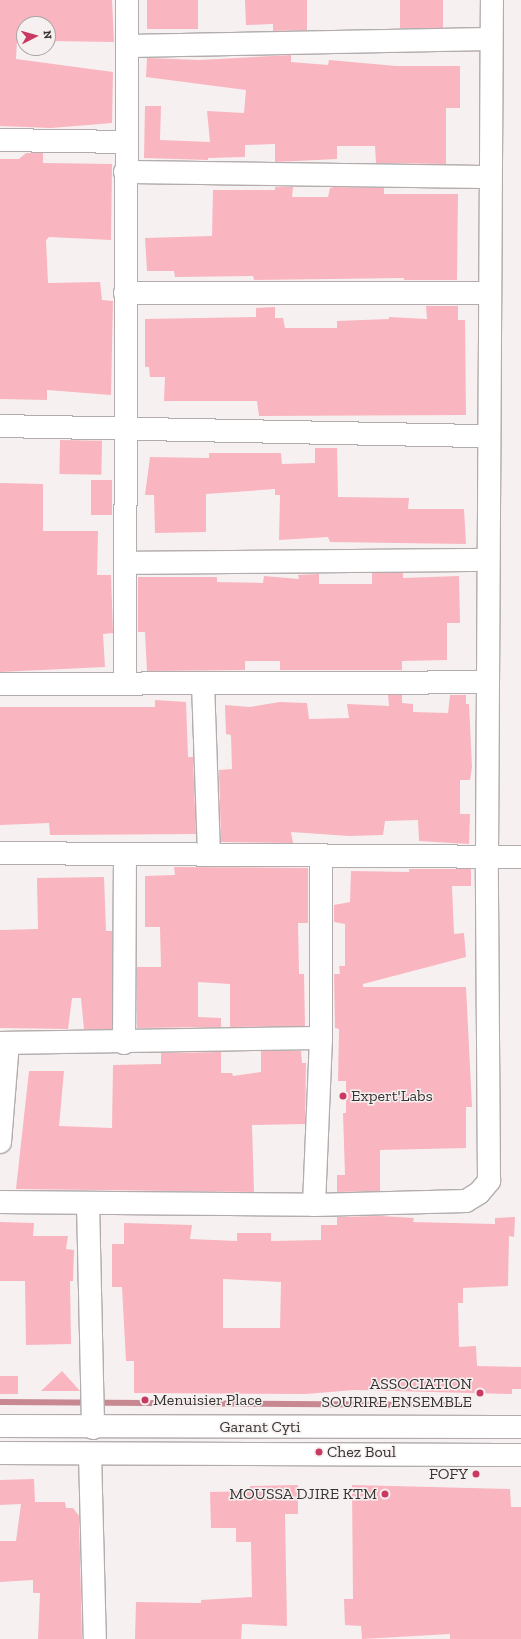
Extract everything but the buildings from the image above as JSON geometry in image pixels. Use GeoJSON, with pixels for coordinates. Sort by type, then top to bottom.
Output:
{"type":"FeatureCollection","features":[{"type":"Feature","properties":{"kind":"street"},"geometry":{"type":"LineString","coordinates":[[125,683],[125,142],[128,46],[127,0]]}},
{"type":"Feature","properties":{"kind":"street"},"geometry":{"type":"LineString","coordinates":[[0,1202],[314,1205],[466,1201],[480,1193],[489,1181],[487,857],[492,0]]}},
{"type":"Feature","properties":{"kind":"street"},"geometry":{"type":"LineString","coordinates":[[128,46],[491,39]]}},
{"type":"Feature","properties":{"kind":"street"},"geometry":{"type":"LineString","coordinates":[[0,140],[125,142]]}},
{"type":"Feature","properties":{"kind":"street"},"geometry":{"type":"LineString","coordinates":[[125,172],[490,177]]}},
{"type":"Feature","properties":{"kind":"street"},"geometry":{"type":"LineString","coordinates":[[125,293],[490,293]]}},
{"type":"Feature","properties":{"kind":"street"},"geometry":{"type":"LineString","coordinates":[[0,426],[489,436]]}},
{"type":"Feature","properties":{"kind":"street"},"geometry":{"type":"LineString","coordinates":[[125,563],[488,560]]}},
{"type":"Feature","properties":{"kind":"street"},"geometry":{"type":"LineString","coordinates":[[0,684],[488,682]]}},
{"type":"Feature","properties":{"kind":"street"},"geometry":{"type":"LineString","coordinates":[[203,683],[209,855]]}},
{"type":"Feature","properties":{"kind":"street"},"geometry":{"type":"LineString","coordinates":[[0,853],[521,857]]}},
{"type":"Feature","properties":{"kind":"street"},"geometry":{"type":"LineString","coordinates":[[124,1043],[125,854]]}},
{"type":"Feature","properties":{"kind":"street"},"geometry":{"type":"LineString","coordinates":[[314,1205],[321,1038],[321,855]]}},
{"type":"Feature","properties":{"kind":"street"},"geometry":{"type":"LineString","coordinates":[[0,1142],[4,1043],[124,1043],[321,1038]]}},
{"type":"Feature","properties":{"kind":"street"},"geometry":{"type":"LineString","coordinates":[[88,1203],[93,1428]]}},
{"type":"Feature","properties":{"kind":"street","name":"Garant Cyti"},"geometry":{"type":"LineString","coordinates":[[0,1426],[93,1428],[521,1427]]}},
{"type":"Feature","properties":{"kind":"street","name":"Garant Cyti"},"geometry":{"type":"LineString","coordinates":[[0,1453],[521,1455]]}},
{"type":"Feature","properties":{"kind":"street"},"geometry":{"type":"LineString","coordinates":[[90,1454],[96,1639]]}},
{"type":"Feature","properties":{"kind":"waterway"},"geometry":{"type":"LineString","coordinates":[[0,1402],[467,1405]]}},
{"type":"Feature","properties":{"kind":"place","name":"Expert'Labs"},"geometry":{"type":"Point","coordinates":[343,1096]}},
{"type":"Feature","properties":{"kind":"place","name":"ASSOCIATION SOURIRE ENSEMBLE"},"geometry":{"type":"Point","coordinates":[480,1393]}},
{"type":"Feature","properties":{"kind":"place","name":"Menuisier Place"},"geometry":{"type":"Point","coordinates":[145,1400]}},
{"type":"Feature","properties":{"kind":"place","name":"Chez Boul"},"geometry":{"type":"Point","coordinates":[319,1452]}},
{"type":"Feature","properties":{"kind":"place","name":"FOFY"},"geometry":{"type":"Point","coordinates":[476,1474]}},
{"type":"Feature","properties":{"kind":"place","name":"MOUSSA DJIRE KTM"},"geometry":{"type":"Point","coordinates":[385,1494]}}]}
